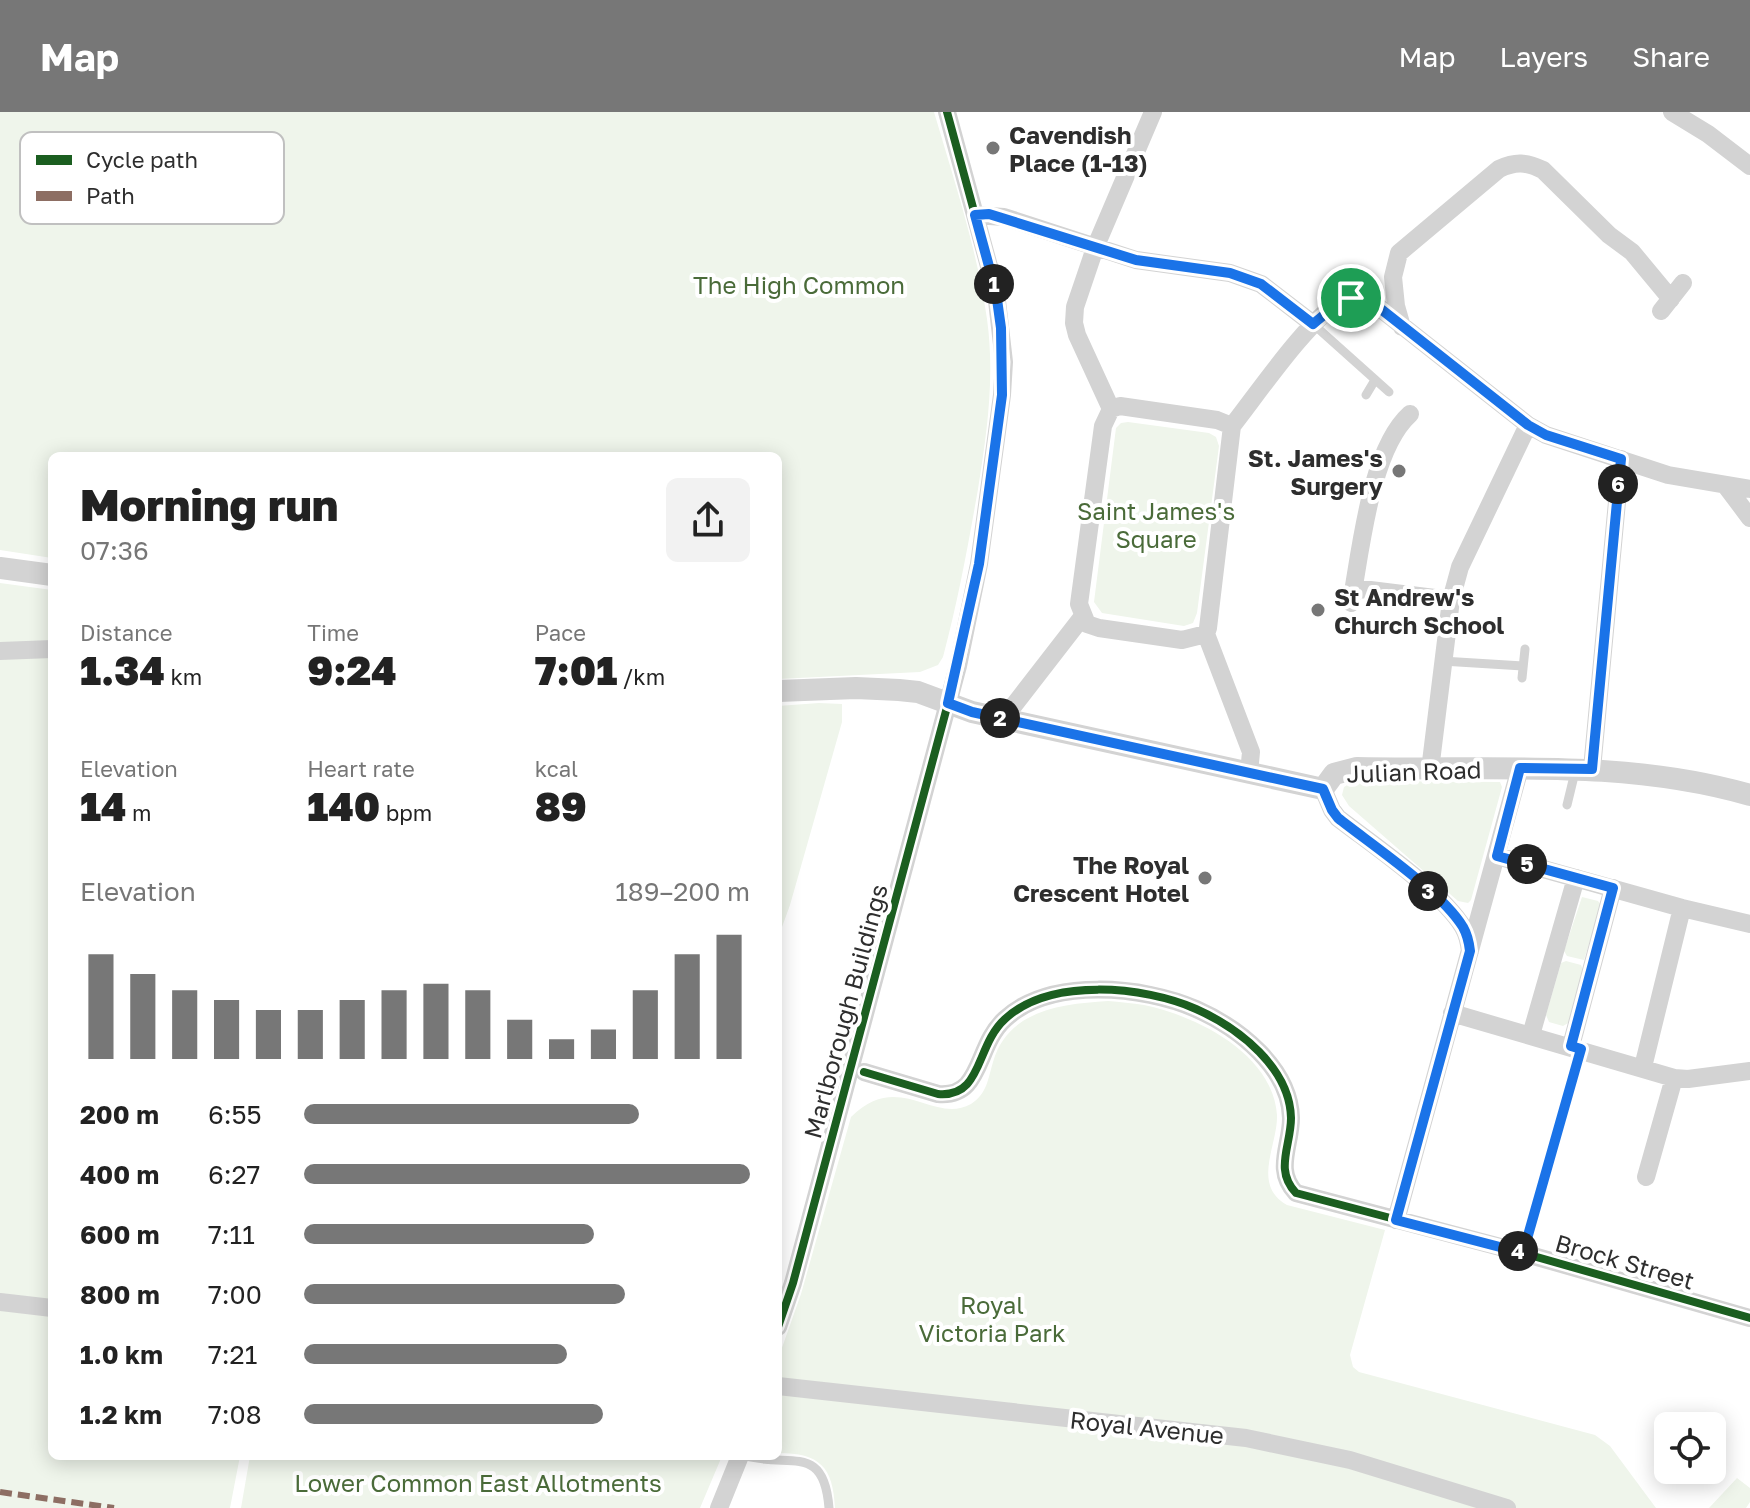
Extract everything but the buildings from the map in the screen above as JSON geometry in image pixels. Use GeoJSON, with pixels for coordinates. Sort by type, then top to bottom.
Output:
{"type":"FeatureCollection","features":[{"type":"Feature","properties":{"kind":"street","name":"Marlborough Buildings"},"geometry":{"type":"LineString","coordinates":[[782,1315],[948,703],[979,564],[1002,395],[1001,328],[996,292],[947,112]]}},
{"type":"Feature","properties":{"kind":"street"},"geometry":{"type":"LineString","coordinates":[[1111,409],[1074,323],[1075,307],[1095,248],[1153,112]]}},
{"type":"Feature","properties":{"kind":"street"},"geometry":{"type":"LineString","coordinates":[[1672,112],[1708,134],[1750,166]]}},
{"type":"Feature","properties":{"kind":"street"},"geometry":{"type":"LineString","coordinates":[[1403,329],[1396,306],[1393,277],[1399,253],[1499,169],[1518,162],[1543,170],[1609,235],[1632,252],[1666,305],[1683,283]]}},
{"type":"Feature","properties":{"kind":"street"},"geometry":{"type":"LineString","coordinates":[[975,215],[1004,217],[1136,260],[1230,273],[1261,284],[1313,324]]}},
{"type":"Feature","properties":{"kind":"street"},"geometry":{"type":"LineString","coordinates":[[1249,773],[1251,752],[1206,634],[1232,426],[1313,324],[1341,301],[1351,298],[1372,302],[1528,425],[1546,435],[1668,475],[1750,489]]}},
{"type":"Feature","properties":{"kind":"street"},"geometry":{"type":"LineString","coordinates":[[1206,634],[1182,640],[1099,628],[1087,624],[1079,604],[1103,426],[1111,409],[1120,406],[1226,422],[1232,426]]}},
{"type":"Feature","properties":{"kind":"street"},"geometry":{"type":"LineString","coordinates":[[1410,414],[1398,425],[1382,457],[1366,519],[1353,595],[1451,600]]}},
{"type":"Feature","properties":{"kind":"street"},"geometry":{"type":"LineString","coordinates":[[1430,770],[1451,600],[1460,567],[1528,425]]}},
{"type":"Feature","properties":{"kind":"street"},"geometry":{"type":"LineString","coordinates":[[1584,769],[1621,459]]}},
{"type":"Feature","properties":{"kind":"street"},"geometry":{"type":"LineString","coordinates":[[1726,486],[1750,518]]}},
{"type":"Feature","properties":{"kind":"street"},"geometry":{"type":"LineString","coordinates":[[0,568],[48,574]]}},
{"type":"Feature","properties":{"kind":"street"},"geometry":{"type":"LineString","coordinates":[[1008,720],[1011,709],[1083,616]]}},
{"type":"Feature","properties":{"kind":"street"},"geometry":{"type":"LineString","coordinates":[[0,651],[48,649]]}},
{"type":"Feature","properties":{"kind":"street","name":"Julian Road"},"geometry":{"type":"LineString","coordinates":[[782,691],[878,688],[918,692],[972,712],[1323,789],[1334,774],[1343,770],[1520,768],[1584,769],[1676,778],[1750,795]]}},
{"type":"Feature","properties":{"kind":"street"},"geometry":{"type":"LineString","coordinates":[[1396,1220],[1520,768]]}},
{"type":"Feature","properties":{"kind":"street"},"geometry":{"type":"LineString","coordinates":[[1323,789],[1338,818],[1417,880],[1456,917],[1465,930],[1470,951]]}},
{"type":"Feature","properties":{"kind":"street"},"geometry":{"type":"LineString","coordinates":[[1497,856],[1750,924]]}},
{"type":"Feature","properties":{"kind":"street"},"geometry":{"type":"LineString","coordinates":[[1531,1035],[1576,878]]}},
{"type":"Feature","properties":{"kind":"street"},"geometry":{"type":"LineString","coordinates":[[1523,1253],[1613,888]]}},
{"type":"Feature","properties":{"kind":"street"},"geometry":{"type":"LineString","coordinates":[[1643,1067],[1682,908]]}},
{"type":"Feature","properties":{"kind":"street","name":"Brock Street"},"geometry":{"type":"LineString","coordinates":[[864,1072],[950,1095],[973,1079],[994,1030],[1007,1016],[1027,1004],[1048,996],[1095,989],[1147,993],[1173,1000],[1199,1010],[1222,1024],[1264,1056],[1276,1072],[1289,1102],[1291,1118],[1285,1161],[1286,1179],[1296,1193],[1523,1253],[1750,1318]]}},
{"type":"Feature","properties":{"kind":"street"},"geometry":{"type":"LineString","coordinates":[[1452,1013],[1674,1078],[1750,1071]]}},
{"type":"Feature","properties":{"kind":"street"},"geometry":{"type":"LineString","coordinates":[[1646,1177],[1674,1078]]}},
{"type":"Feature","properties":{"kind":"street"},"geometry":{"type":"LineString","coordinates":[[0,1302],[48,1308]]}},
{"type":"Feature","properties":{"kind":"street","name":"Royal Avenue"},"geometry":{"type":"LineString","coordinates":[[782,1386],[1246,1438],[1350,1460],[1507,1508]]}},
{"type":"Feature","properties":{"kind":"street"},"geometry":{"type":"LineString","coordinates":[[719,1508],[741,1460]]}},
{"type":"Feature","properties":{"kind":"lane"},"geometry":{"type":"LineString","coordinates":[[1313,324],[1389,392]]}},
{"type":"Feature","properties":{"kind":"lane"},"geometry":{"type":"LineString","coordinates":[[1366,395],[1375,380]]}},
{"type":"Feature","properties":{"kind":"lane"},"geometry":{"type":"LineString","coordinates":[[1522,678],[1525,649]]}},
{"type":"Feature","properties":{"kind":"lane"},"geometry":{"type":"LineString","coordinates":[[1442,661],[1523,666]]}},
{"type":"Feature","properties":{"kind":"lane"},"geometry":{"type":"LineString","coordinates":[[1567,805],[1584,769]]}},
{"type":"Feature","properties":{"kind":"lane"},"geometry":{"type":"LineString","coordinates":[[782,1460],[805,1462],[816,1467],[825,1481],[829,1508]]}},
{"type":"Feature","properties":{"kind":"green space","name":"The High Common"},"geometry":{"type":"Polygon","coordinates":[[[0,112],[934,112],[977,267],[987,319],[990,362],[987,426],[978,489],[958,594],[943,657],[938,665],[920,672],[782,679],[782,452],[48,452],[48,557],[0,550],[0,112]]]}},
{"type":"Feature","properties":{"kind":"green space","name":"Saint James's Square"},"geometry":{"type":"Polygon","coordinates":[[[1128,422],[1209,433],[1216,437],[1219,446],[1197,613],[1193,623],[1184,626],[1102,613],[1094,602],[1116,428],[1128,422]]]}},
{"type":"Feature","properties":{"kind":"green space"},"geometry":{"type":"Polygon","coordinates":[[[0,583],[48,589],[48,1460],[239,1460],[230,1508],[0,1508],[0,583]]]}},
{"type":"Feature","properties":{"kind":"green space"},"geometry":{"type":"Polygon","coordinates":[[[842,704],[842,722],[782,927],[782,706],[842,704]]]}},
{"type":"Feature","properties":{"kind":"green space"},"geometry":{"type":"Polygon","coordinates":[[[1354,781],[1500,782],[1502,787],[1468,903],[1458,901],[1349,806],[1342,795],[1344,787],[1354,781]]]}},
{"type":"Feature","properties":{"kind":"green space"},"geometry":{"type":"Polygon","coordinates":[[[1582,897],[1598,901],[1601,905],[1584,960],[1567,956],[1564,951],[1582,897]]]}},
{"type":"Feature","properties":{"kind":"green space"},"geometry":{"type":"Polygon","coordinates":[[[1566,961],[1581,965],[1583,970],[1570,1022],[1563,1026],[1549,1022],[1546,1015],[1561,963],[1566,961]]]}},
{"type":"Feature","properties":{"kind":"green space","name":"Royal Victoria Park"},"geometry":{"type":"Polygon","coordinates":[[[1108,1001],[1144,1005],[1187,1018],[1229,1041],[1262,1074],[1272,1093],[1277,1115],[1268,1176],[1276,1197],[1287,1205],[1385,1230],[1350,1355],[1353,1367],[1359,1372],[1595,1435],[1610,1446],[1656,1508],[835,1508],[831,1482],[822,1465],[804,1456],[782,1453],[782,1348],[801,1294],[851,1117],[868,1104],[885,1098],[900,1097],[957,1109],[971,1104],[984,1091],[1000,1045],[1011,1031],[1038,1013],[1072,1004],[1108,1001]]]}},
{"type":"Feature","properties":{"kind":"green space","name":"Lower Common East Allotments"},"geometry":{"type":"Polygon","coordinates":[[[249,1460],[720,1460],[700,1508],[241,1508],[249,1460]]]}},
{"type":"Feature","properties":{"kind":"green space"},"geometry":{"type":"Polygon","coordinates":[[[1737,1478],[1750,1488],[1750,1502],[1746,1508],[1709,1508],[1737,1478]]]}},
{"type":"Feature","properties":{"kind":"marked path"},"geometry":{"type":"LineString","coordinates":[[1523,1253],[1581,1049]]}},
{"type":"Feature","properties":{"kind":"marked path"},"geometry":{"type":"LineString","coordinates":[[0,1492],[114,1508]]}},
{"type":"Feature","properties":{"kind":"cycle path"},"geometry":{"type":"LineString","coordinates":[[782,1315],[958,666],[979,564],[1004,362],[996,292],[947,112]]}},
{"type":"Feature","properties":{"kind":"cycle path"},"geometry":{"type":"LineString","coordinates":[[864,1072],[938,1094],[953,1093],[971,1079],[995,1030],[1005,1019],[1047,996],[1071,991],[1125,991],[1175,1001],[1229,1027],[1272,1067],[1288,1100],[1291,1118],[1285,1167],[1289,1184],[1296,1193],[1523,1253],[1750,1318]]}},
{"type":"Feature","properties":{"kind":"place","name":"Cavendish Place (1-13)"},"geometry":{"type":"Point","coordinates":[993,148]}},
{"type":"Feature","properties":{"kind":"place","name":"St. James's Surgery"},"geometry":{"type":"Point","coordinates":[1399,471]}},
{"type":"Feature","properties":{"kind":"place","name":"St Andrew's Church School"},"geometry":{"type":"Point","coordinates":[1318,610]}},
{"type":"Feature","properties":{"kind":"place","name":"The Royal Crescent Hotel"},"geometry":{"type":"Point","coordinates":[1205,878]}},
{"type":"Feature","properties":{"kind":"route"},"geometry":{"type":"LineString","coordinates":[[975,215],[1004,217],[1136,260],[1230,273],[1261,284],[1313,324],[1341,301],[1351,298],[1372,302],[1528,425],[1546,435],[1621,459],[1592,769],[1520,768],[1497,856],[1613,888],[1571,1046],[1581,1049],[1523,1253],[1396,1220],[1470,951],[1469,941],[1456,917],[1417,880],[1338,818],[1323,789],[972,712],[948,703],[979,564],[1004,362],[996,292],[975,215]]}}]}
